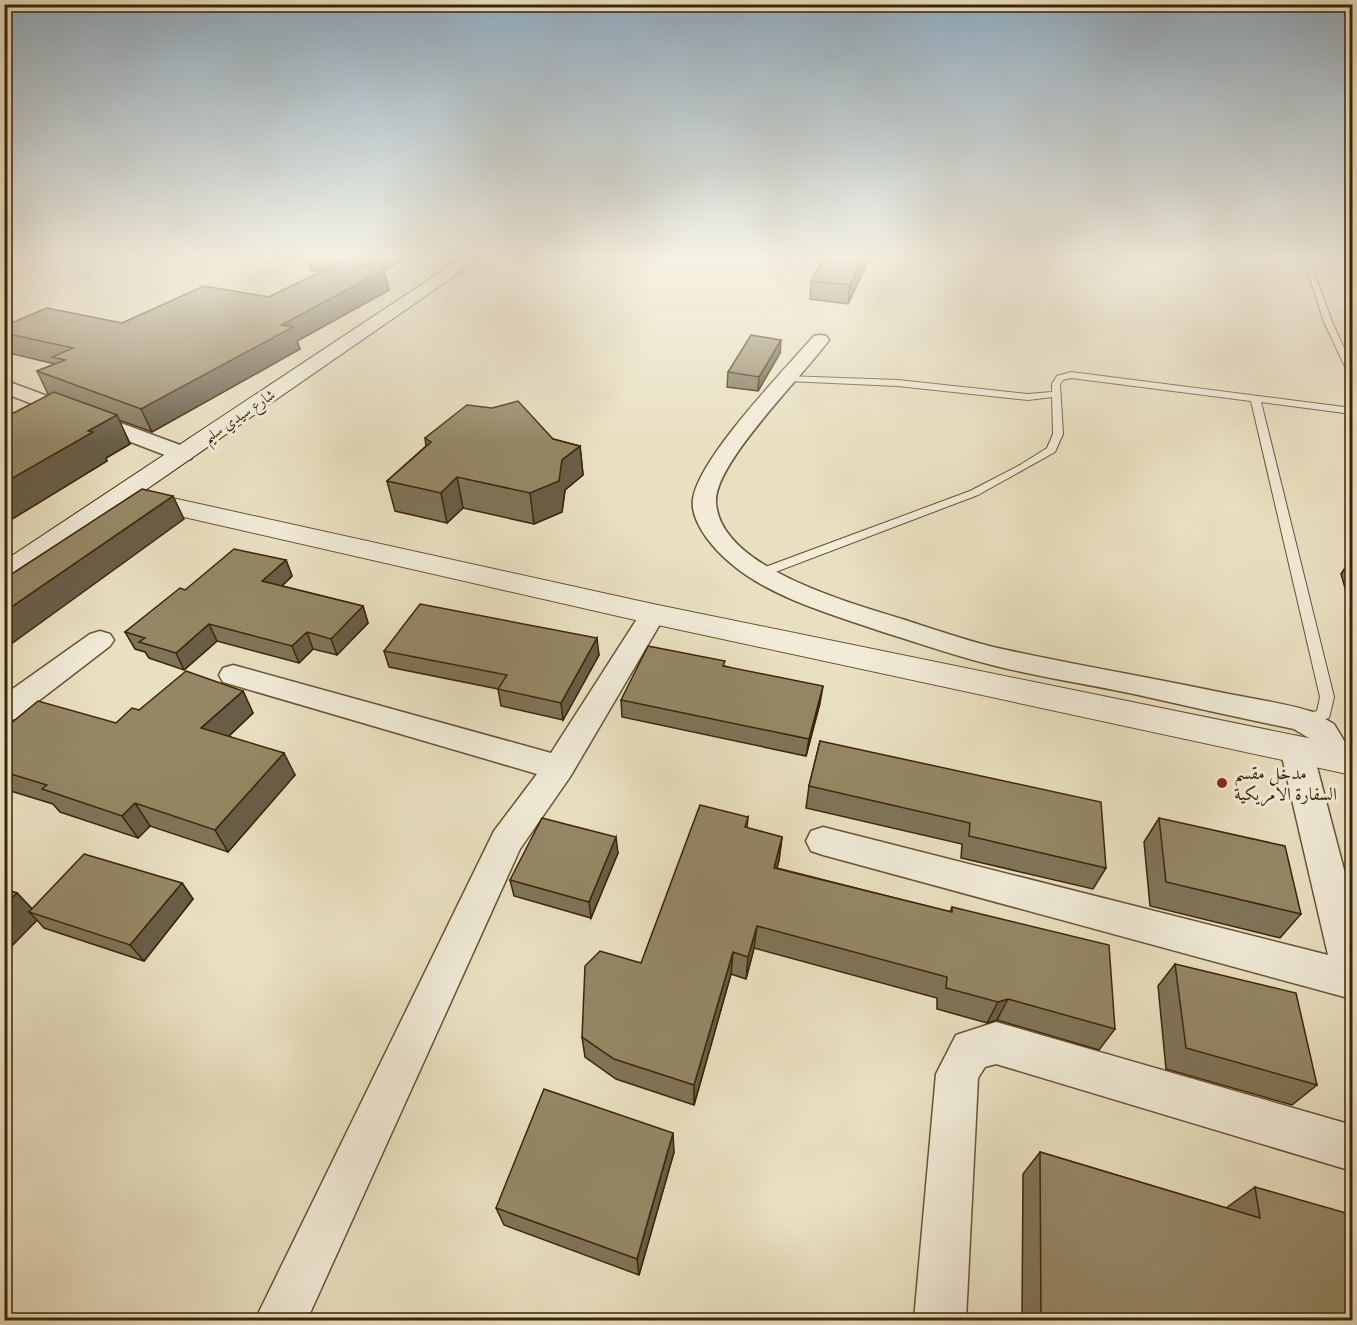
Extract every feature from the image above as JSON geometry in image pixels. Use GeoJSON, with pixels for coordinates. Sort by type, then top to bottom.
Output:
{"type":"FeatureCollection","features":[{"type":"Feature","properties":{"kind":"street","name":"شارع سيدي سليم"},"geometry":{"type":"LineString","coordinates":[[4,575],[383,319]]}},
{"type":"Feature","properties":{"kind":"street"},"geometry":{"type":"LineString","coordinates":[[820,340],[724,456],[710,479],[704,504],[712,526],[722,542],[735,555],[761,573],[798,592],[973,651],[1299,734],[1346,759]]}},
{"type":"Feature","properties":{"kind":"street"},"geometry":{"type":"LineString","coordinates":[[6,388],[183,454]]}},
{"type":"Feature","properties":{"kind":"street"},"geometry":{"type":"LineString","coordinates":[[123,495],[653,614],[1299,734]]}},
{"type":"Feature","properties":{"kind":"street"},"geometry":{"type":"LineString","coordinates":[[281,1320],[506,841],[559,768],[653,614]]}},
{"type":"Feature","properties":{"kind":"street"},"geometry":{"type":"LineString","coordinates":[[4,711],[100,640]]}},
{"type":"Feature","properties":{"kind":"street"},"geometry":{"type":"LineString","coordinates":[[233,675],[559,768]]}},
{"type":"Feature","properties":{"kind":"street"},"geometry":{"type":"LineString","coordinates":[[1299,734],[1353,972]]}},
{"type":"Feature","properties":{"kind":"street"},"geometry":{"type":"LineString","coordinates":[[824,841],[1353,980]]}},
{"type":"Feature","properties":{"kind":"street"},"geometry":{"type":"LineString","coordinates":[[940,1320],[957,1074],[971,1050],[996,1043],[1353,1148]]}},
{"type":"Feature","properties":{"kind":"lane"},"geometry":{"type":"LineString","coordinates":[[1327,319],[1353,373]]}},
{"type":"Feature","properties":{"kind":"lane"},"geometry":{"type":"LineString","coordinates":[[761,573],[974,493],[1051,450],[1058,434],[1056,384],[1060,378],[1080,375],[1353,411]]}},
{"type":"Feature","properties":{"kind":"lane"},"geometry":{"type":"LineString","coordinates":[[788,378],[898,383],[1028,397],[1056,394]]}},
{"type":"Feature","properties":{"kind":"lane"},"geometry":{"type":"LineString","coordinates":[[1255,398],[1327,698],[1324,714],[1299,734]]}},
{"type":"Feature","properties":{"kind":"building"},"geometry":{"type":"Polygon","coordinates":[[[21,319],[101,319],[122,323],[131,319],[293,319],[281,325],[293,327],[141,409],[37,371],[65,360],[52,357],[73,348],[4,333],[4,326],[21,319]]]}},
{"type":"Feature","properties":{"kind":"building"},"geometry":{"type":"Polygon","coordinates":[[[751,335],[781,340],[759,377],[728,372],[751,335]]]}},
{"type":"Feature","properties":{"kind":"building"},"geometry":{"type":"Polygon","coordinates":[[[54,392],[117,415],[88,431],[93,432],[4,483],[4,418],[54,392]]]}},
{"type":"Feature","properties":{"kind":"building"},"geometry":{"type":"Polygon","coordinates":[[[518,401],[553,439],[580,446],[562,460],[559,481],[530,493],[457,477],[441,493],[387,481],[431,442],[425,438],[467,405],[492,408],[518,401]]]}},
{"type":"Feature","properties":{"kind":"building"},"geometry":{"type":"Polygon","coordinates":[[[142,489],[173,496],[4,612],[4,579],[142,489]]]}},
{"type":"Feature","properties":{"kind":"building"},"geometry":{"type":"Polygon","coordinates":[[[234,549],[286,560],[262,581],[363,606],[331,639],[307,632],[292,646],[209,624],[176,653],[139,642],[145,638],[125,632],[180,588],[185,590],[234,549]]]}},
{"type":"Feature","properties":{"kind":"building"},"geometry":{"type":"Polygon","coordinates":[[[420,604],[597,638],[561,703],[498,689],[507,675],[384,651],[420,604]]]}},
{"type":"Feature","properties":{"kind":"building"},"geometry":{"type":"Polygon","coordinates":[[[648,646],[725,661],[723,666],[823,686],[809,739],[621,700],[648,646]]]}},
{"type":"Feature","properties":{"kind":"building"},"geometry":{"type":"Polygon","coordinates":[[[186,671],[243,691],[201,728],[284,753],[215,830],[135,803],[122,816],[42,789],[47,785],[4,772],[4,729],[38,701],[116,723],[132,708],[139,710],[186,671]]]}},
{"type":"Feature","properties":{"kind":"building"},"geometry":{"type":"Polygon","coordinates":[[[820,741],[1101,802],[1106,868],[969,836],[970,823],[809,786],[820,741]]]}},
{"type":"Feature","properties":{"kind":"building"},"geometry":{"type":"Polygon","coordinates":[[[700,805],[748,817],[745,827],[782,837],[774,868],[952,912],[952,907],[1109,945],[1115,1029],[1008,999],[998,1002],[946,988],[947,977],[757,926],[748,957],[733,952],[694,1085],[614,1059],[582,1037],[585,966],[600,951],[641,963],[700,805]]]}},
{"type":"Feature","properties":{"kind":"building"},"geometry":{"type":"Polygon","coordinates":[[[542,818],[616,837],[589,902],[510,880],[542,818]]]}},
{"type":"Feature","properties":{"kind":"building"},"geometry":{"type":"Polygon","coordinates":[[[1159,818],[1285,846],[1301,914],[1166,882],[1159,818]]]}},
{"type":"Feature","properties":{"kind":"building"},"geometry":{"type":"Polygon","coordinates":[[[84,854],[182,883],[130,945],[29,912],[84,854]]]}},
{"type":"Feature","properties":{"kind":"building"},"geometry":{"type":"Polygon","coordinates":[[[4,889],[17,893],[4,906],[4,889]]]}},
{"type":"Feature","properties":{"kind":"building"},"geometry":{"type":"Polygon","coordinates":[[[1175,964],[1296,993],[1317,1085],[1186,1048],[1175,964]]]}},
{"type":"Feature","properties":{"kind":"building"},"geometry":{"type":"Polygon","coordinates":[[[544,1089],[673,1133],[637,1259],[496,1208],[544,1089]]]}},
{"type":"Feature","properties":{"kind":"building"},"geometry":{"type":"Polygon","coordinates":[[[1040,1152],[1260,1218],[1255,1187],[1353,1215],[1353,1320],[1041,1320],[1040,1152]]]}},
{"type":"Feature","properties":{"kind":"place","name":"مدخل مقسم السفارة الامريكية"},"geometry":{"type":"Point","coordinates":[1222,783]}}]}
